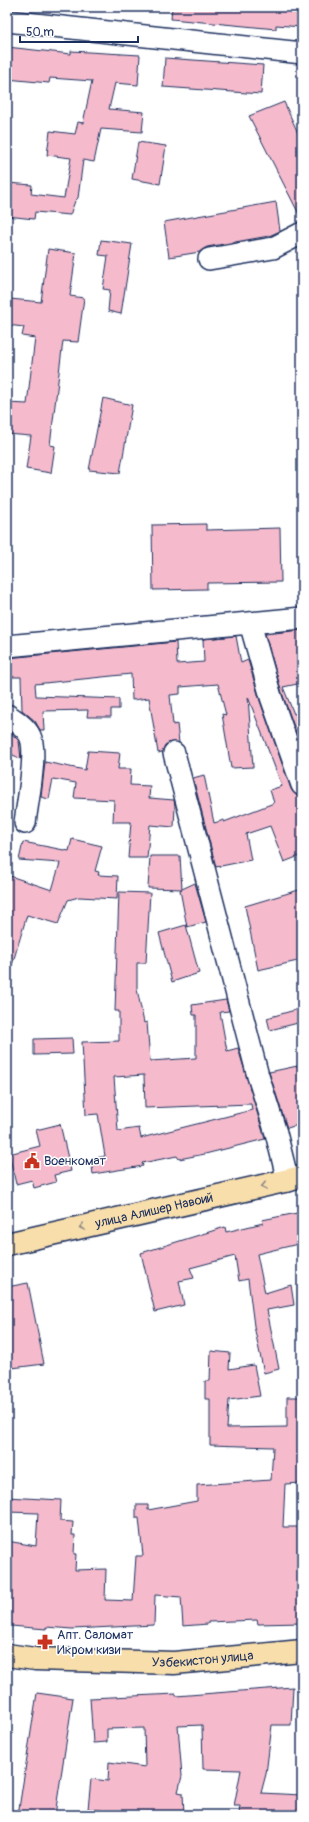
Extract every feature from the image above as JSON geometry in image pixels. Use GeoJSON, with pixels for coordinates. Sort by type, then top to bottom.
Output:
{"type":"FeatureCollection","features":[{"type":"Feature","properties":{"kind":"main road","name":"улица Алишер Навоий"},"geometry":{"type":"LineString","coordinates":[[7,1244],[295,1179]]}},
{"type":"Feature","properties":{"kind":"main road","name":"Узбекистон улица"},"geometry":{"type":"LineString","coordinates":[[7,1655],[35,1659],[174,1663],[302,1651]]}},
{"type":"Feature","properties":{"kind":"street"},"geometry":{"type":"LineString","coordinates":[[7,21],[302,53]]}},
{"type":"Feature","properties":{"kind":"street"},"geometry":{"type":"LineString","coordinates":[[209,259],[273,248],[302,233]]}},
{"type":"Feature","properties":{"kind":"street"},"geometry":{"type":"LineString","coordinates":[[7,646],[302,618]]}},
{"type":"Feature","properties":{"kind":"street"},"geometry":{"type":"LineString","coordinates":[[250,623],[271,697],[302,785]]}},
{"type":"Feature","properties":{"kind":"street"},"geometry":{"type":"LineString","coordinates":[[7,715],[19,723],[30,736],[33,753],[25,823]]}},
{"type":"Feature","properties":{"kind":"street"},"geometry":{"type":"LineString","coordinates":[[174,753],[258,1076],[276,1133],[295,1179]]}},
{"type":"Feature","properties":{"kind":"building"},"geometry":{"type":"Polygon","coordinates":[[[172,7],[302,7],[302,27],[276,25],[276,29],[171,19],[172,7]]]}},
{"type":"Feature","properties":{"kind":"building"},"geometry":{"type":"Polygon","coordinates":[[[7,47],[71,54],[71,51],[140,55],[138,85],[115,83],[109,109],[144,112],[142,132],[101,129],[94,162],[83,160],[78,198],[75,201],[70,215],[35,212],[34,219],[7,216],[7,189],[8,183],[32,185],[31,194],[64,198],[71,158],[47,155],[50,131],[75,134],[78,122],[83,123],[92,81],[50,78],[49,83],[7,79],[7,47]]]}},
{"type":"Feature","properties":{"kind":"building"},"geometry":{"type":"Polygon","coordinates":[[[165,58],[263,65],[261,94],[163,87],[165,58]]]}},
{"type":"Feature","properties":{"kind":"building"},"geometry":{"type":"Polygon","coordinates":[[[284,102],[302,142],[302,220],[249,116],[284,102]]]}},
{"type":"Feature","properties":{"kind":"building"},"geometry":{"type":"Polygon","coordinates":[[[138,142],[166,146],[160,184],[132,179],[138,142]]]}},
{"type":"Feature","properties":{"kind":"building"},"geometry":{"type":"Polygon","coordinates":[[[276,202],[280,231],[269,236],[207,247],[200,252],[169,257],[164,222],[276,202]]]}},
{"type":"Feature","properties":{"kind":"building"},"geometry":{"type":"Polygon","coordinates":[[[101,240],[132,244],[121,314],[108,311],[110,290],[103,289],[108,256],[99,255],[101,240]]]}},
{"type":"Feature","properties":{"kind":"building"},"geometry":{"type":"Polygon","coordinates":[[[48,249],[76,253],[70,296],[84,298],[78,342],[63,341],[50,445],[55,446],[51,473],[26,469],[31,436],[7,434],[7,403],[27,404],[35,338],[22,336],[24,327],[7,325],[10,299],[41,302],[48,249]]]}},
{"type":"Feature","properties":{"kind":"building"},"geometry":{"type":"Polygon","coordinates":[[[103,398],[132,405],[120,473],[89,470],[103,398]]]}},
{"type":"Feature","properties":{"kind":"building"},"geometry":{"type":"Polygon","coordinates":[[[206,524],[206,530],[280,528],[281,582],[207,583],[207,589],[153,590],[152,525],[206,524]]]}},
{"type":"Feature","properties":{"kind":"building"},"geometry":{"type":"Polygon","coordinates":[[[302,630],[302,683],[283,687],[294,714],[302,712],[302,749],[282,693],[265,634],[302,630]]]}},
{"type":"Feature","properties":{"kind":"building"},"geometry":{"type":"Polygon","coordinates":[[[236,636],[241,663],[248,660],[260,701],[291,789],[295,794],[302,797],[302,855],[284,862],[270,826],[246,834],[251,860],[216,867],[193,778],[204,775],[214,823],[224,820],[224,822],[274,803],[270,790],[282,786],[248,697],[253,767],[231,768],[222,714],[226,715],[218,684],[180,687],[180,694],[170,695],[173,725],[177,724],[179,743],[171,742],[165,745],[162,752],[158,753],[149,698],[132,700],[131,674],[35,684],[36,696],[119,699],[119,709],[111,709],[111,717],[87,717],[88,710],[43,711],[44,730],[40,730],[35,721],[22,710],[21,677],[7,677],[7,658],[176,642],[177,664],[204,662],[203,639],[236,636]]]}},
{"type":"Feature","properties":{"kind":"building"},"geometry":{"type":"Polygon","coordinates":[[[7,729],[19,741],[21,759],[7,752],[7,729]]]}},
{"type":"Feature","properties":{"kind":"building"},"geometry":{"type":"Polygon","coordinates":[[[88,751],[120,753],[118,769],[131,769],[130,785],[150,786],[149,798],[174,800],[174,827],[150,825],[147,858],[128,858],[131,822],[113,822],[114,800],[74,798],[76,783],[53,779],[49,799],[41,797],[45,762],[85,770],[88,751]]]}},
{"type":"Feature","properties":{"kind":"building"},"geometry":{"type":"Polygon","coordinates":[[[72,839],[102,846],[95,871],[99,872],[98,875],[118,876],[117,899],[79,897],[68,900],[58,924],[27,915],[10,972],[7,971],[7,875],[52,890],[60,863],[19,860],[23,842],[69,851],[72,839]]]}},
{"type":"Feature","properties":{"kind":"building"},"geometry":{"type":"Polygon","coordinates":[[[150,856],[180,856],[182,889],[148,888],[150,856]]]}},
{"type":"Feature","properties":{"kind":"building"},"geometry":{"type":"Polygon","coordinates":[[[195,883],[206,922],[187,927],[180,890],[195,883]]]}},
{"type":"Feature","properties":{"kind":"building"},"geometry":{"type":"Polygon","coordinates":[[[302,889],[302,924],[299,925],[302,937],[302,960],[258,970],[245,906],[302,889]]]}},
{"type":"Feature","properties":{"kind":"building"},"geometry":{"type":"Polygon","coordinates":[[[119,892],[150,893],[146,963],[137,963],[137,989],[144,1023],[147,1022],[150,1061],[196,1058],[196,1015],[193,1015],[192,1005],[226,1000],[229,1011],[220,1012],[227,1051],[238,1048],[265,1139],[205,1154],[179,1159],[177,1156],[142,1163],[143,1166],[93,1174],[91,1159],[105,1156],[98,1114],[86,1115],[82,1042],[119,1041],[119,1011],[115,1011],[119,892]],[[144,1075],[114,1077],[118,1131],[139,1128],[141,1138],[252,1110],[251,1104],[145,1108],[144,1075]]]}},
{"type":"Feature","properties":{"kind":"building"},"geometry":{"type":"Polygon","coordinates":[[[186,925],[199,973],[172,982],[159,933],[186,925]]]}},
{"type":"Feature","properties":{"kind":"building"},"geometry":{"type":"Polygon","coordinates":[[[302,1008],[302,1022],[270,1030],[267,1018],[302,1008]]]}},
{"type":"Feature","properties":{"kind":"building"},"geometry":{"type":"Polygon","coordinates":[[[72,1038],[73,1054],[34,1055],[34,1039],[72,1038]]]}},
{"type":"Feature","properties":{"kind":"building"},"geometry":{"type":"Polygon","coordinates":[[[302,1065],[302,1124],[287,1128],[269,1072],[302,1065]]]}},
{"type":"Feature","properties":{"kind":"building"},"geometry":{"type":"Polygon","coordinates":[[[60,1124],[71,1171],[54,1175],[56,1182],[34,1188],[32,1180],[16,1184],[9,1154],[40,1146],[36,1130],[60,1124]]]}},
{"type":"Feature","properties":{"kind":"building"},"geometry":{"type":"Polygon","coordinates":[[[302,1212],[302,1243],[257,1254],[265,1293],[291,1285],[294,1305],[267,1310],[279,1369],[264,1373],[254,1326],[248,1279],[239,1281],[235,1256],[190,1268],[194,1278],[179,1281],[184,1305],[155,1312],[141,1253],[225,1227],[226,1232],[263,1223],[262,1220],[302,1212]]]}},
{"type":"Feature","properties":{"kind":"building"},"geometry":{"type":"Polygon","coordinates":[[[28,1283],[44,1364],[12,1368],[7,1341],[7,1287],[28,1283]]]}},
{"type":"Feature","properties":{"kind":"building"},"geometry":{"type":"Polygon","coordinates":[[[211,1351],[230,1353],[229,1369],[254,1365],[260,1396],[229,1400],[227,1428],[287,1427],[287,1397],[302,1397],[302,1483],[285,1484],[283,1527],[302,1527],[302,1623],[258,1624],[257,1620],[208,1622],[208,1624],[183,1626],[181,1597],[155,1595],[154,1625],[72,1629],[46,1627],[46,1629],[11,1626],[12,1624],[7,1623],[7,1541],[36,1546],[38,1513],[7,1512],[7,1497],[61,1500],[60,1521],[73,1522],[72,1535],[75,1535],[74,1554],[76,1554],[75,1570],[106,1569],[105,1600],[133,1601],[136,1556],[143,1556],[139,1518],[136,1518],[136,1505],[148,1505],[148,1510],[197,1501],[197,1485],[271,1480],[273,1447],[210,1445],[210,1399],[205,1399],[205,1381],[210,1381],[211,1351]]]}},
{"type":"Feature","properties":{"kind":"building"},"geometry":{"type":"Polygon","coordinates":[[[293,1687],[291,1725],[272,1725],[266,1774],[261,1793],[302,1795],[302,1815],[239,1815],[240,1806],[234,1806],[241,1770],[203,1769],[202,1725],[178,1726],[182,1776],[178,1792],[183,1793],[184,1815],[100,1815],[101,1810],[88,1809],[91,1779],[108,1781],[109,1762],[145,1767],[144,1728],[107,1729],[107,1742],[93,1743],[90,1698],[176,1694],[176,1696],[293,1687]]]}},
{"type":"Feature","properties":{"kind":"building"},"geometry":{"type":"Polygon","coordinates":[[[37,1693],[73,1698],[55,1815],[18,1815],[37,1693]]]}},
{"type":"Feature","properties":{"kind":"place","name":"Военкомат"},"geometry":{"type":"Point","coordinates":[32,1161]}},
{"type":"Feature","properties":{"kind":"place","name":"Апт. Саломат Икром кизи"},"geometry":{"type":"Point","coordinates":[45,1642]}}]}
